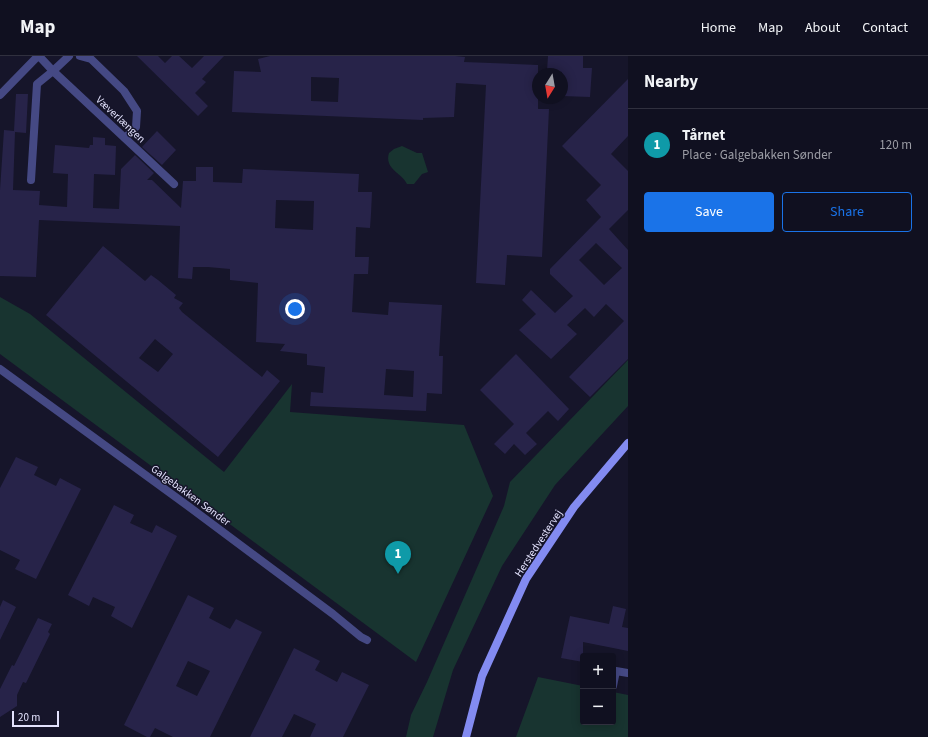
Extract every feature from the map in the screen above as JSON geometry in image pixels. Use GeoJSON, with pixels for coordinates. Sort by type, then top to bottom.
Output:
{"type":"FeatureCollection","features":[{"type":"Feature","properties":{"kind":"street","name":"Væverlængen"},"geometry":{"type":"LineString","coordinates":[[0,95],[39,56],[53,71],[174,184]]}},
{"type":"Feature","properties":{"kind":"street"},"geometry":{"type":"LineString","coordinates":[[31,180],[37,84],[69,56]]}},
{"type":"Feature","properties":{"kind":"street"},"geometry":{"type":"LineString","coordinates":[[80,56],[91,59],[124,91],[137,111],[136,127],[125,138]]}},
{"type":"Feature","properties":{"kind":"street","name":"Galgebakken Sønder"},"geometry":{"type":"LineString","coordinates":[[0,369],[194,510],[333,614],[361,637],[367,640]]}},
{"type":"Feature","properties":{"kind":"street","name":"Herstedvestervej"},"geometry":{"type":"LineString","coordinates":[[466,737],[482,676],[526,578],[574,507],[628,442]]}},
{"type":"Feature","properties":{"kind":"street"},"geometry":{"type":"LineString","coordinates":[[616,671],[628,673]]}},
{"type":"Feature","properties":{"kind":"green space"},"geometry":{"type":"Polygon","coordinates":[[[402,146],[417,153],[422,153],[428,172],[422,174],[414,184],[407,184],[389,163],[389,153],[402,146]]]}},
{"type":"Feature","properties":{"kind":"green space"},"geometry":{"type":"Polygon","coordinates":[[[0,297],[30,314],[224,472],[292,384],[290,412],[464,425],[493,496],[416,662],[0,354],[0,297]]]}},
{"type":"Feature","properties":{"kind":"green space"},"geometry":{"type":"Polygon","coordinates":[[[628,360],[628,406],[555,485],[502,566],[453,670],[433,737],[406,737],[411,715],[427,682],[504,506],[510,482],[628,360]]]}},
{"type":"Feature","properties":{"kind":"green space"},"geometry":{"type":"Polygon","coordinates":[[[538,677],[580,685],[580,725],[616,725],[616,693],[628,695],[628,737],[516,737],[538,677]]]}},
{"type":"Feature","properties":{"kind":"building"},"geometry":{"type":"Polygon","coordinates":[[[137,56],[158,56],[165,63],[172,56],[179,56],[192,68],[204,56],[224,56],[202,79],[206,82],[195,93],[208,106],[198,116],[137,56]]]}},
{"type":"Feature","properties":{"kind":"building"},"geometry":{"type":"Polygon","coordinates":[[[270,56],[455,56],[465,57],[464,62],[538,65],[538,68],[532,68],[532,104],[538,104],[538,109],[549,109],[542,257],[507,255],[505,285],[476,283],[486,85],[456,83],[454,117],[423,118],[423,120],[232,112],[234,71],[261,72],[258,59],[270,56]],[[311,77],[311,101],[338,102],[339,78],[311,77]]]}},
{"type":"Feature","properties":{"kind":"building"},"geometry":{"type":"Polygon","coordinates":[[[548,56],[583,56],[583,68],[592,68],[590,97],[568,96],[568,68],[547,68],[548,56]]]}},
{"type":"Feature","properties":{"kind":"building"},"geometry":{"type":"Polygon","coordinates":[[[628,79],[628,136],[611,154],[628,171],[628,210],[609,229],[628,250],[628,359],[590,397],[569,377],[624,321],[606,304],[594,317],[585,308],[567,325],[577,334],[551,359],[519,330],[536,314],[522,300],[531,290],[555,313],[573,296],[550,274],[550,269],[601,217],[586,200],[601,185],[562,146],[628,79]],[[596,243],[579,260],[604,285],[622,268],[596,243]]]}},
{"type":"Feature","properties":{"kind":"building"},"geometry":{"type":"Polygon","coordinates":[[[16,94],[28,94],[26,133],[15,132],[13,190],[40,191],[39,205],[67,207],[68,174],[53,173],[55,145],[89,148],[90,145],[93,145],[93,137],[105,138],[105,145],[116,146],[115,175],[94,174],[93,208],[119,209],[121,169],[135,155],[154,173],[147,180],[152,180],[181,208],[183,181],[196,181],[196,167],[213,167],[213,182],[242,183],[243,169],[359,174],[358,192],[372,192],[371,214],[370,228],[356,227],[355,257],[369,257],[368,274],[354,274],[352,312],[388,315],[389,302],[442,305],[439,356],[443,356],[442,394],[427,393],[426,411],[310,406],[311,392],[323,393],[325,367],[307,365],[307,354],[280,351],[285,344],[256,342],[258,283],[230,280],[230,269],[208,267],[193,267],[192,279],[178,278],[180,226],[39,220],[36,277],[0,276],[0,190],[4,130],[14,131],[16,94]],[[276,200],[275,228],[313,230],[314,201],[276,200]],[[386,369],[384,395],[413,397],[414,371],[386,369]]]}},
{"type":"Feature","properties":{"kind":"building"},"geometry":{"type":"Polygon","coordinates":[[[157,131],[176,150],[162,165],[142,147],[157,131]]]}},
{"type":"Feature","properties":{"kind":"building"},"geometry":{"type":"Polygon","coordinates":[[[103,246],[145,281],[151,275],[158,280],[176,295],[174,298],[183,303],[179,308],[182,312],[262,377],[267,370],[280,381],[218,457],[46,315],[103,246]],[[155,339],[139,358],[158,372],[173,354],[155,339]]]}},
{"type":"Feature","properties":{"kind":"building"},"geometry":{"type":"Polygon","coordinates":[[[516,354],[569,409],[558,421],[548,411],[526,433],[537,444],[525,455],[514,444],[505,454],[494,444],[514,424],[480,390],[516,354]]]}},
{"type":"Feature","properties":{"kind":"building"},"geometry":{"type":"Polygon","coordinates":[[[16,457],[38,467],[34,475],[56,486],[60,478],[81,489],[36,579],[15,569],[20,560],[0,550],[0,488],[16,457]]]}},
{"type":"Feature","properties":{"kind":"building"},"geometry":{"type":"Polygon","coordinates":[[[114,505],[134,515],[130,523],[152,533],[156,525],[177,536],[132,628],[111,616],[115,607],[93,597],[89,606],[68,595],[114,505]]]}},
{"type":"Feature","properties":{"kind":"building"},"geometry":{"type":"Polygon","coordinates":[[[188,595],[214,608],[209,618],[230,629],[236,619],[262,632],[210,737],[173,737],[155,728],[150,737],[147,737],[124,725],[188,595]],[[188,661],[176,686],[197,696],[210,671],[188,661]]]}},
{"type":"Feature","properties":{"kind":"building"},"geometry":{"type":"Polygon","coordinates":[[[3,600],[16,607],[0,640],[0,607],[3,600]]]}},
{"type":"Feature","properties":{"kind":"building"},"geometry":{"type":"Polygon","coordinates":[[[613,606],[626,609],[622,627],[628,628],[628,651],[583,642],[583,653],[580,653],[580,661],[561,658],[570,616],[609,624],[613,606]]]}},
{"type":"Feature","properties":{"kind":"building"},"geometry":{"type":"Polygon","coordinates":[[[38,618],[52,624],[48,632],[50,634],[26,683],[23,682],[17,695],[17,706],[0,717],[0,689],[12,665],[14,666],[38,618]]]}},
{"type":"Feature","properties":{"kind":"building"},"geometry":{"type":"Polygon","coordinates":[[[294,648],[320,661],[315,670],[337,682],[342,672],[369,685],[343,737],[310,737],[316,724],[294,714],[282,737],[250,737],[294,648]]]}},
{"type":"Feature","properties":{"kind":"place","name":"Tårnet"},"geometry":{"type":"Point","coordinates":[398,574]}}]}
